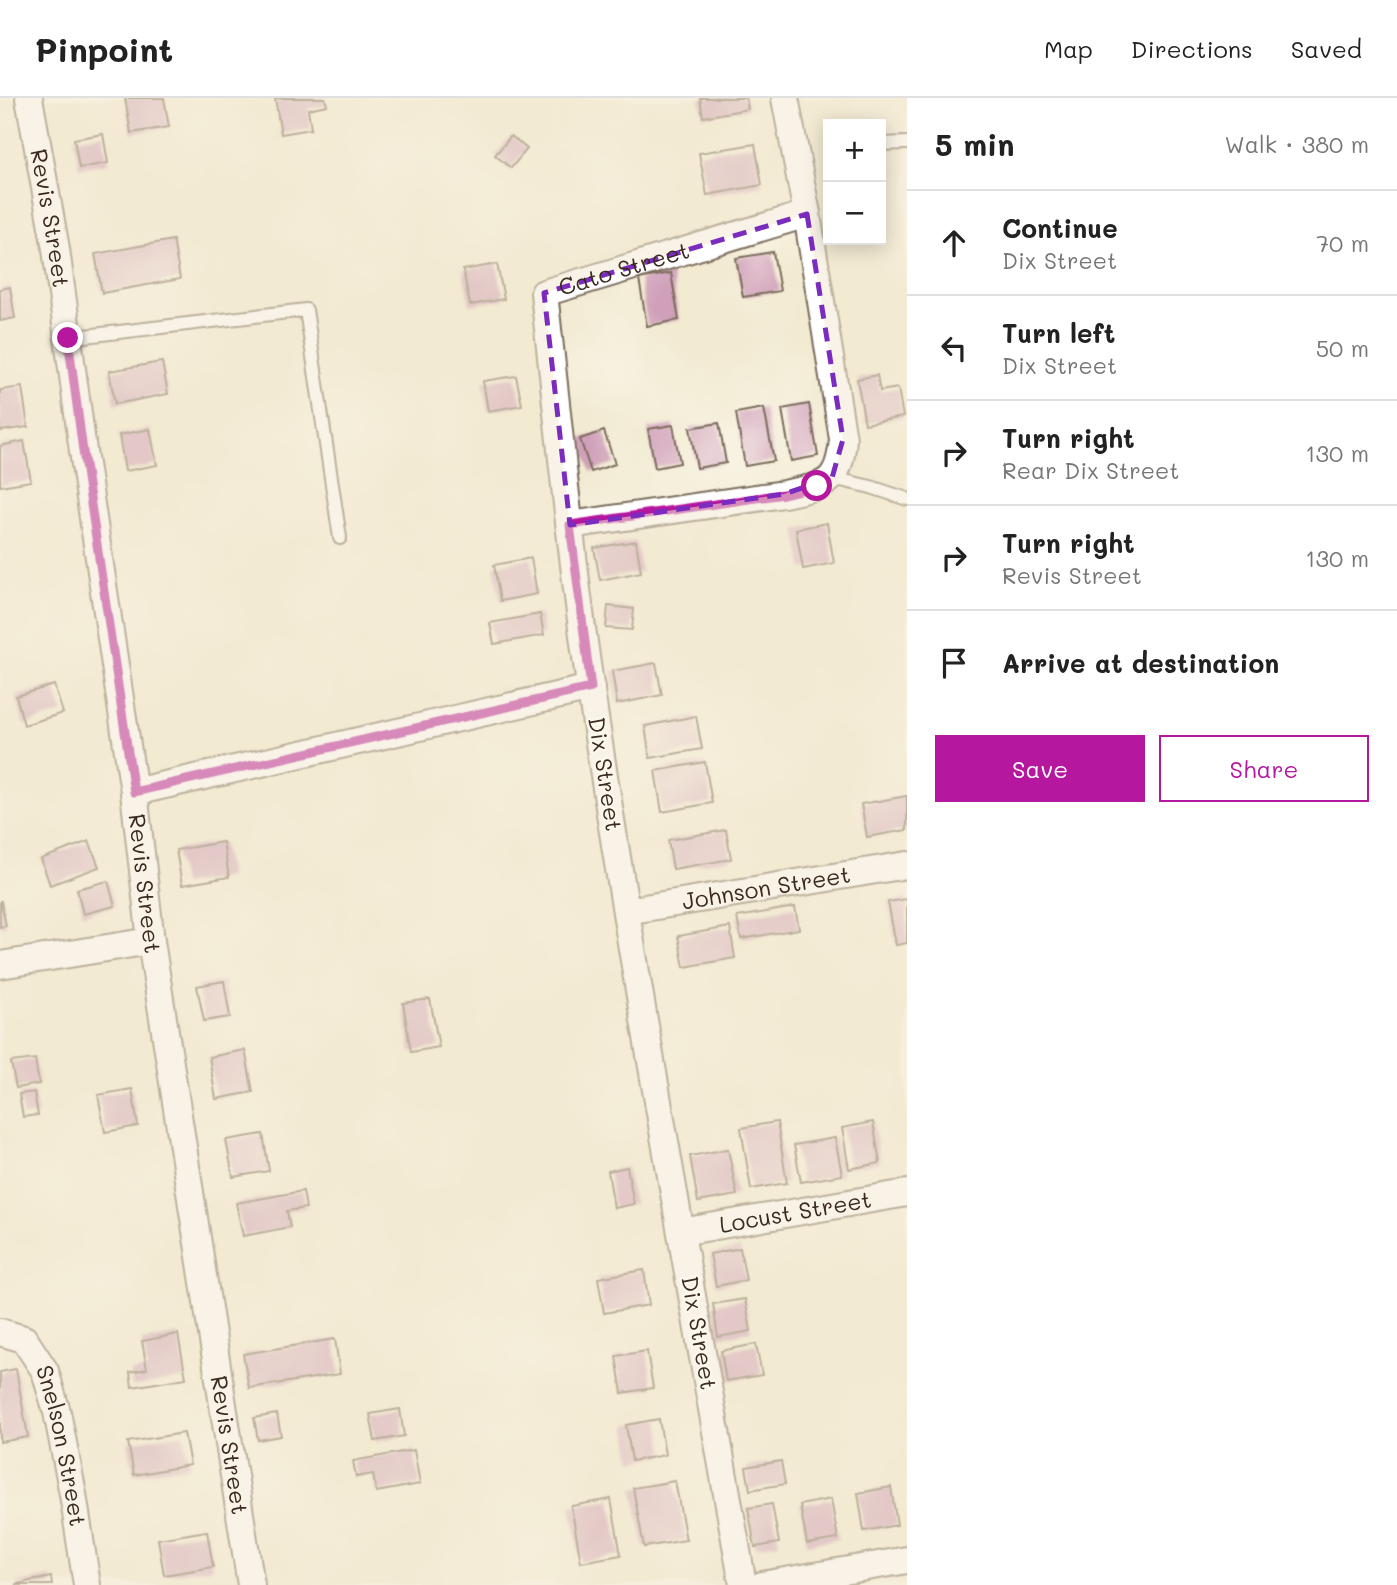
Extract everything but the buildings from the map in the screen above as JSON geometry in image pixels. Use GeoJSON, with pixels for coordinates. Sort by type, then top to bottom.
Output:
{"type":"FeatureCollection","features":[{"type":"Feature","properties":{"kind":"street","name":"Revis Street"},"geometry":{"type":"LineString","coordinates":[[29,98],[56,249],[134,792],[151,941],[251,1585]]}},
{"type":"Feature","properties":{"kind":"street"},"geometry":{"type":"LineString","coordinates":[[570,525],[784,494],[817,486],[832,478],[841,458],[843,439],[807,214],[785,98]]}},
{"type":"Feature","properties":{"kind":"street","name":"Cato Street"},"geometry":{"type":"LineString","coordinates":[[570,525],[544,293],[807,214]]}},
{"type":"Feature","properties":{"kind":"street","name":"Dix Street"},"geometry":{"type":"LineString","coordinates":[[570,525],[591,688],[626,911],[743,1585]]}},
{"type":"Feature","properties":{"kind":"street"},"geometry":{"type":"LineString","coordinates":[[134,792],[591,688]]}},
{"type":"Feature","properties":{"kind":"street","name":"Johnson Street"},"geometry":{"type":"LineString","coordinates":[[626,911],[907,865]]}},
{"type":"Feature","properties":{"kind":"street"},"geometry":{"type":"LineString","coordinates":[[0,965],[151,941]]}},
{"type":"Feature","properties":{"kind":"street","name":"Locust Street"},"geometry":{"type":"LineString","coordinates":[[681,1232],[907,1193]]}},
{"type":"Feature","properties":{"kind":"street","name":"Snelson Street"},"geometry":{"type":"LineString","coordinates":[[0,1332],[24,1339],[45,1371],[57,1412],[87,1585]]}},
{"type":"Feature","properties":{"kind":"street"},"geometry":{"type":"LineString","coordinates":[[762,1585],[907,1560]]}},
{"type":"Feature","properties":{"kind":"lane"},"geometry":{"type":"LineString","coordinates":[[886,144],[907,143]]}},
{"type":"Feature","properties":{"kind":"lane"},"geometry":{"type":"LineString","coordinates":[[68,338],[306,310],[340,538]]}},
{"type":"Feature","properties":{"kind":"lane"},"geometry":{"type":"LineString","coordinates":[[832,478],[907,499]]}},
{"type":"Feature","properties":{"kind":"highlighted area"},"geometry":{"type":"Polygon","coordinates":[[[807,214],[843,439],[832,478],[784,494],[570,525],[544,293],[807,214]]]}},
{"type":"Feature","properties":{"kind":"route"},"geometry":{"type":"LineString","coordinates":[[68,338],[134,792],[591,688],[570,525],[784,494],[817,486]]}}]}
